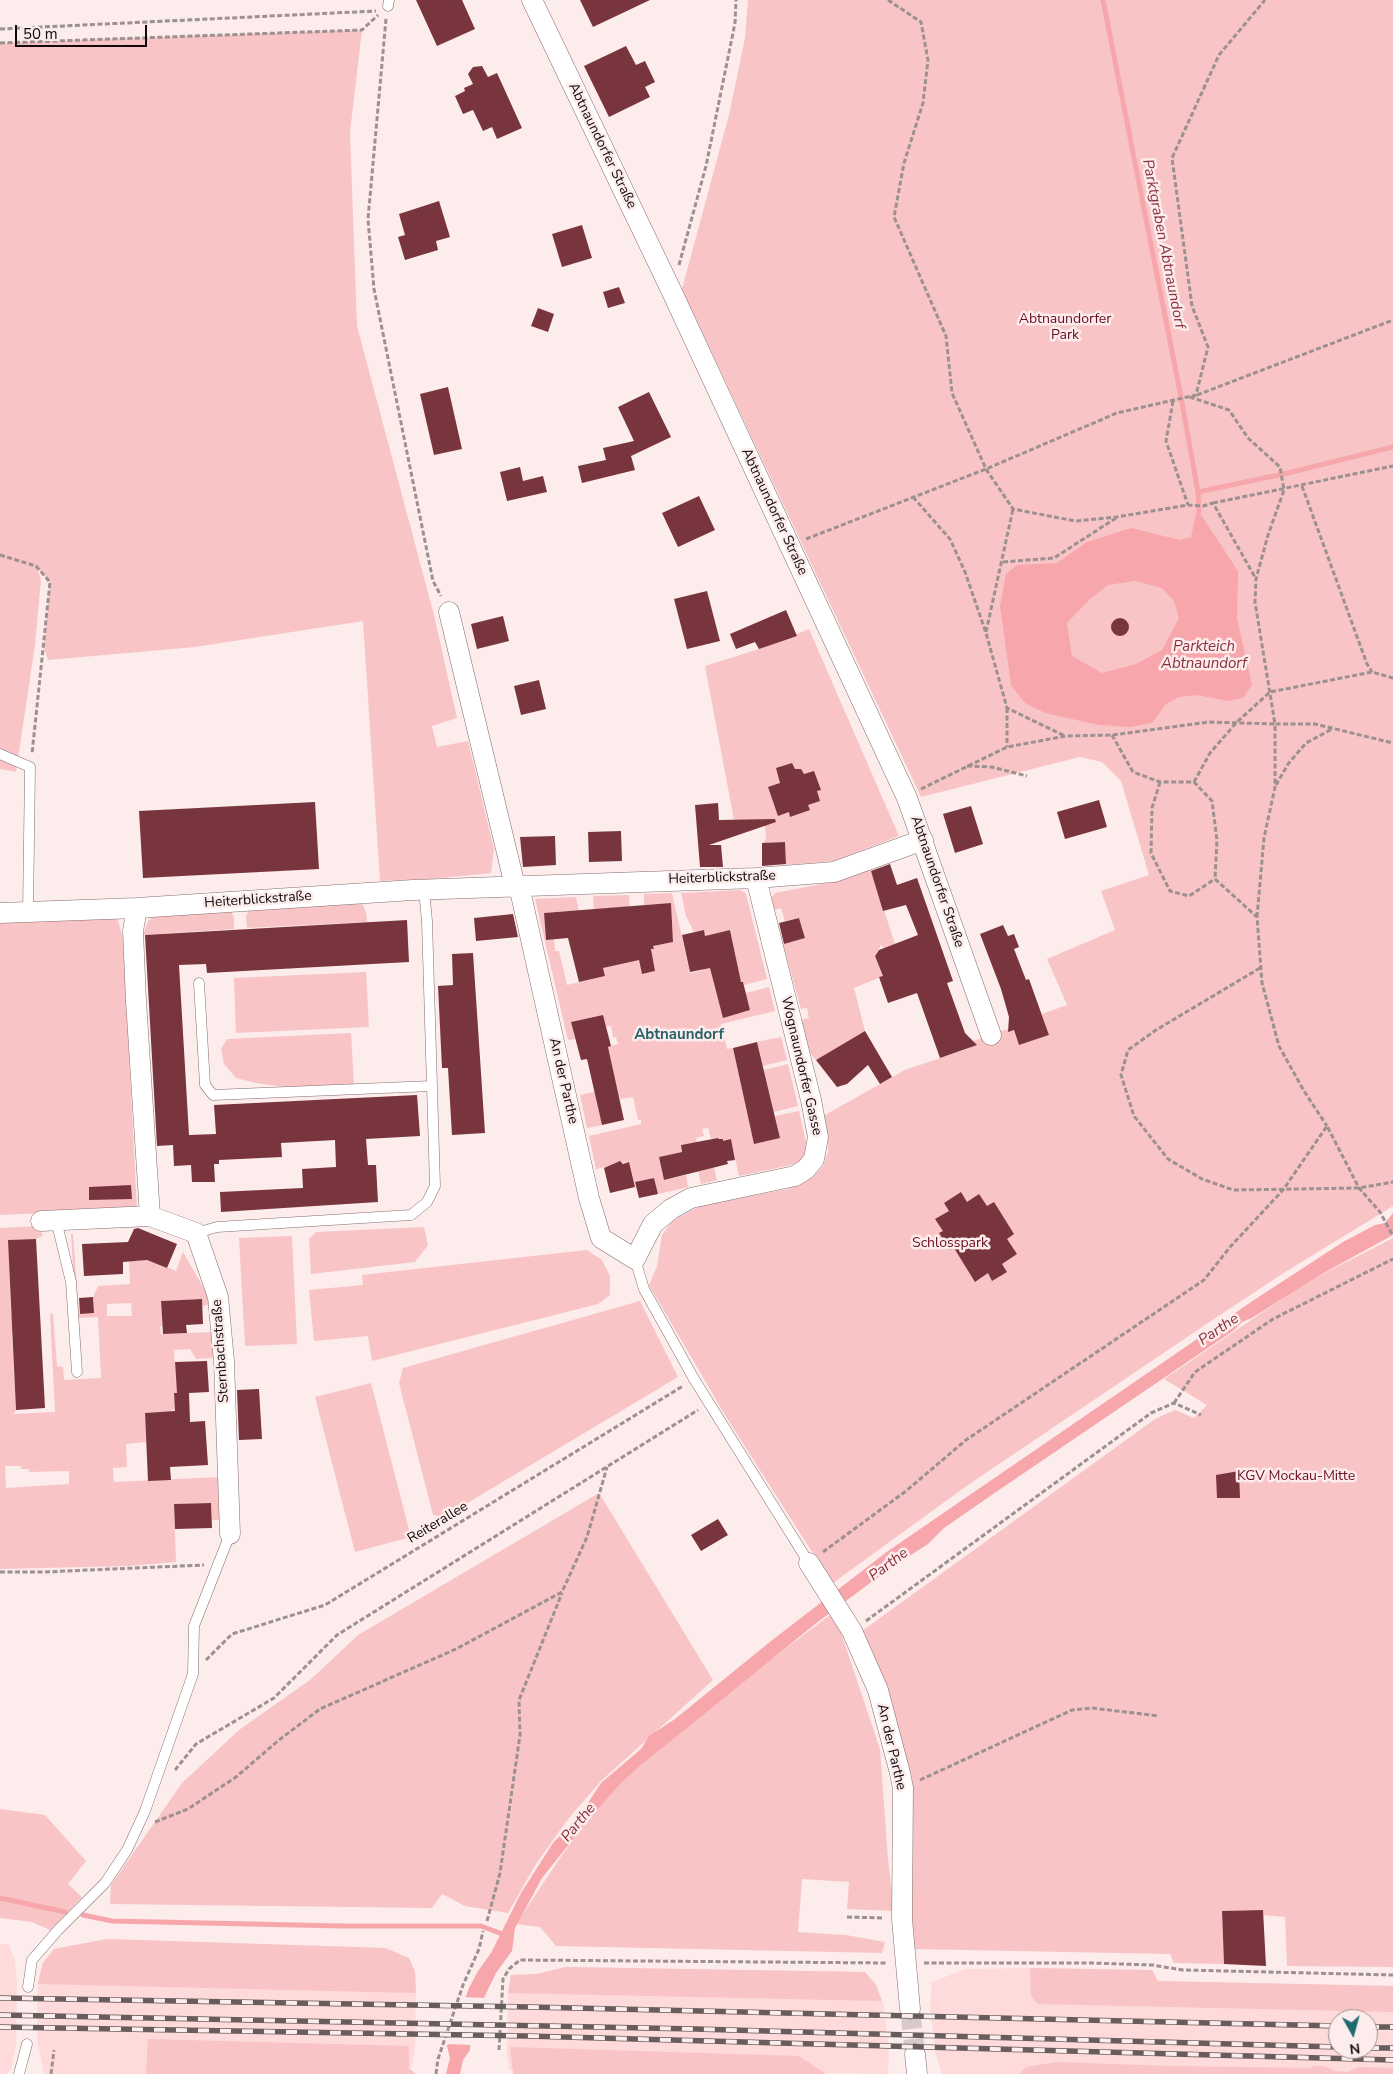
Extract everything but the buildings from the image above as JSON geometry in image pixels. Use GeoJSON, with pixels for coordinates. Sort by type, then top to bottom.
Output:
{"type":"FeatureCollection","features":[{"type":"Feature","properties":{"kind":"street","name":"Abtnaundorfer Straße"},"geometry":{"type":"LineString","coordinates":[[532,0],[672,292],[907,798],[990,1035]]}},
{"type":"Feature","properties":{"kind":"street"},"geometry":{"type":"LineString","coordinates":[[449,612],[517,886]]}},
{"type":"Feature","properties":{"kind":"street","name":"Heiterblickstraße"},"geometry":{"type":"LineString","coordinates":[[0,913],[137,908],[424,890],[756,878],[834,872],[923,840]]}},
{"type":"Feature","properties":{"kind":"street","name":"Wognaundorfer Gasse"},"geometry":{"type":"LineString","coordinates":[[635,1259],[653,1224],[671,1209],[691,1198],[795,1176],[806,1169],[814,1159],[818,1137],[811,1100],[756,878]]}},
{"type":"Feature","properties":{"kind":"street","name":"An der Parthe"},"geometry":{"type":"LineString","coordinates":[[517,886],[599,1230],[602,1238],[635,1259]]}},
{"type":"Feature","properties":{"kind":"street"},"geometry":{"type":"LineString","coordinates":[[137,908],[134,931],[136,1001],[150,1216]]}},
{"type":"Feature","properties":{"kind":"street"},"geometry":{"type":"LineString","coordinates":[[49,1220],[150,1216],[196,1233]]}},
{"type":"Feature","properties":{"kind":"street","name":"Sternbachstraße"},"geometry":{"type":"LineString","coordinates":[[196,1233],[218,1298],[224,1361],[230,1534]]}},
{"type":"Feature","properties":{"kind":"street","name":"An der Parthe"},"geometry":{"type":"LineString","coordinates":[[809,1562],[852,1632],[878,1690],[903,1788],[902,1919],[910,2009]]}},
{"type":"Feature","properties":{"kind":"street"},"geometry":{"type":"LineString","coordinates":[[915,2054],[917,2074]]}},
{"type":"Feature","properties":{"kind":"lane"},"geometry":{"type":"LineString","coordinates":[[0,754],[30,767],[28,912]]}},
{"type":"Feature","properties":{"kind":"lane"},"geometry":{"type":"LineString","coordinates":[[196,1233],[217,1227],[411,1215],[427,1202],[435,1186],[427,921],[424,890]]}},
{"type":"Feature","properties":{"kind":"lane"},"geometry":{"type":"LineString","coordinates":[[198,983],[205,1085],[213,1095],[432,1086]]}},
{"type":"Feature","properties":{"kind":"lane"},"geometry":{"type":"LineString","coordinates":[[49,1220],[71,1282],[76,1372]]}},
{"type":"Feature","properties":{"kind":"lane"},"geometry":{"type":"LineString","coordinates":[[635,1259],[644,1289],[694,1379],[809,1562]]}},
{"type":"Feature","properties":{"kind":"lane","name":"Sternbachstraße"},"geometry":{"type":"LineString","coordinates":[[28,1987],[32,1960],[58,1930],[105,1883],[127,1850],[145,1811],[193,1674],[194,1626],[230,1534]]}},
{"type":"Feature","properties":{"kind":"lane"},"geometry":{"type":"LineString","coordinates":[[19,2074],[27,2044]]}},
{"type":"Feature","properties":{"kind":"path"},"geometry":{"type":"LineString","coordinates":[[672,292],[706,166],[735,23],[736,0]]}},
{"type":"Feature","properties":{"kind":"path"},"geometry":{"type":"LineString","coordinates":[[888,0],[921,22],[928,60],[922,103],[904,163],[894,216],[946,336],[952,393],[986,469],[1013,509],[1003,562],[986,633]]}},
{"type":"Feature","properties":{"kind":"path"},"geometry":{"type":"LineString","coordinates":[[1196,395],[1208,346],[1192,306],[1172,158],[1219,55],[1265,0]]}},
{"type":"Feature","properties":{"kind":"path"},"geometry":{"type":"LineString","coordinates":[[388,3],[368,219],[374,289],[433,581],[449,612]]}},
{"type":"Feature","properties":{"kind":"path"},"geometry":{"type":"LineString","coordinates":[[0,29],[383,10],[362,30],[0,43]]}},
{"type":"Feature","properties":{"kind":"path"},"geometry":{"type":"LineString","coordinates":[[789,546],[986,469],[1117,413],[1196,395],[1393,320]]}},
{"type":"Feature","properties":{"kind":"path"},"geometry":{"type":"LineString","coordinates":[[1189,397],[1229,410],[1248,438],[1280,467],[1284,490],[1268,535],[1256,579],[1254,602],[1275,724],[1275,787],[1264,838],[1257,917],[1262,983],[1280,1046],[1304,1091],[1327,1126],[1359,1188],[1380,1212],[1393,1236]]}},
{"type":"Feature","properties":{"kind":"path"},"geometry":{"type":"LineString","coordinates":[[1173,401],[1166,441],[1188,505]]}},
{"type":"Feature","properties":{"kind":"path"},"geometry":{"type":"LineString","coordinates":[[1013,509],[1074,521],[1117,517],[1188,505],[1203,506],[1393,466]]}},
{"type":"Feature","properties":{"kind":"path"},"geometry":{"type":"LineString","coordinates":[[1302,486],[1357,639],[1372,672]]}},
{"type":"Feature","properties":{"kind":"path"},"geometry":{"type":"LineString","coordinates":[[913,497],[950,539],[964,572],[986,633],[1006,708],[1007,747]]}},
{"type":"Feature","properties":{"kind":"path"},"geometry":{"type":"LineString","coordinates":[[1213,503],[1256,579]]}},
{"type":"Feature","properties":{"kind":"path"},"geometry":{"type":"LineString","coordinates":[[1003,562],[1054,558],[1117,517]]}},
{"type":"Feature","properties":{"kind":"path"},"geometry":{"type":"LineString","coordinates":[[0,555],[36,566],[50,582],[30,767]]}},
{"type":"Feature","properties":{"kind":"path"},"geometry":{"type":"LineString","coordinates":[[1194,782],[1210,753],[1237,722],[1270,692],[1372,672],[1393,678]]}},
{"type":"Feature","properties":{"kind":"path"},"geometry":{"type":"LineString","coordinates":[[1006,708],[1066,736]]}},
{"type":"Feature","properties":{"kind":"path"},"geometry":{"type":"LineString","coordinates":[[907,798],[931,783],[1007,747],[1066,736],[1112,735],[1208,722],[1237,722],[1315,724],[1393,743]]}},
{"type":"Feature","properties":{"kind":"path"},"geometry":{"type":"LineString","coordinates":[[1275,787],[1288,764],[1306,743],[1332,728]]}},
{"type":"Feature","properties":{"kind":"path"},"geometry":{"type":"LineString","coordinates":[[1112,735],[1133,772],[1160,782],[1194,782],[1212,801],[1217,840],[1215,879]]}},
{"type":"Feature","properties":{"kind":"path"},"geometry":{"type":"LineString","coordinates":[[967,766],[992,767],[1027,776]]}},
{"type":"Feature","properties":{"kind":"path"},"geometry":{"type":"LineString","coordinates":[[1160,782],[1152,808],[1151,853],[1170,891],[1189,896],[1215,879]]}},
{"type":"Feature","properties":{"kind":"path"},"geometry":{"type":"LineString","coordinates":[[1215,879],[1257,917]]}},
{"type":"Feature","properties":{"kind":"path"},"geometry":{"type":"LineString","coordinates":[[1260,968],[1156,1030],[1128,1050],[1121,1076],[1134,1116],[1168,1159],[1202,1179],[1233,1190],[1359,1188],[1393,1182]]}},
{"type":"Feature","properties":{"kind":"path"},"geometry":{"type":"LineString","coordinates":[[809,1562],[906,1490],[966,1440],[1204,1280],[1230,1247],[1283,1190],[1327,1126]]}},
{"type":"Feature","properties":{"kind":"path"},"geometry":{"type":"LineString","coordinates":[[852,1632],[1151,1413],[1174,1403],[1195,1372],[1273,1319],[1393,1259]]}},
{"type":"Feature","properties":{"kind":"path","name":"Reiterallee"},"geometry":{"type":"LineString","coordinates":[[193,1674],[232,1634],[325,1605],[694,1379]]}},
{"type":"Feature","properties":{"kind":"path"},"geometry":{"type":"LineString","coordinates":[[171,1774],[196,1744],[274,1698],[337,1635],[709,1403]]}},
{"type":"Feature","properties":{"kind":"path"},"geometry":{"type":"LineString","coordinates":[[1174,1403],[1201,1415]]}},
{"type":"Feature","properties":{"kind":"path"},"geometry":{"type":"LineString","coordinates":[[487,1921],[502,1864],[520,1735],[518,1700],[562,1592],[587,1537],[607,1466]]}},
{"type":"Feature","properties":{"kind":"path"},"geometry":{"type":"LineString","coordinates":[[0,1572],[218,1565]]}},
{"type":"Feature","properties":{"kind":"path"},"geometry":{"type":"LineString","coordinates":[[136,1830],[188,1809],[236,1777],[320,1708],[456,1649],[562,1592]]}},
{"type":"Feature","properties":{"kind":"path"},"geometry":{"type":"LineString","coordinates":[[903,1788],[1072,1710],[1092,1708],[1159,1716]]}},
{"type":"Feature","properties":{"kind":"path"},"geometry":{"type":"LineString","coordinates":[[847,1917],[902,1919]]}},
{"type":"Feature","properties":{"kind":"path"},"geometry":{"type":"LineString","coordinates":[[436,2074],[438,2059],[463,1985],[480,1949],[483,1931]]}},
{"type":"Feature","properties":{"kind":"path"},"geometry":{"type":"LineString","coordinates":[[499,2050],[503,1979],[509,1969],[520,1960],[906,1963],[1092,1962],[1152,1965],[1183,1970],[1393,1975]]}},
{"type":"Feature","properties":{"kind":"path"},"geometry":{"type":"LineString","coordinates":[[52,2074],[54,2050]]}},
{"type":"Feature","properties":{"kind":"shaded area"},"geometry":{"type":"Polygon","coordinates":[[[107,1939],[385,1948],[409,1958],[415,1972],[416,1991],[415,2049],[412,2067],[405,2074],[44,2074],[37,2039],[38,1980],[43,1963],[54,1949],[107,1939]]]}},
{"type":"Feature","properties":{"kind":"shaded area"},"geometry":{"type":"Polygon","coordinates":[[[0,1944],[9,1944],[15,1961],[17,1980],[16,2045],[11,2069],[6,2074],[0,2074],[0,1944]]]}},
{"type":"Feature","properties":{"kind":"shaded area"},"geometry":{"type":"Polygon","coordinates":[[[566,1967],[865,1972],[876,1985],[884,2006],[889,2054],[888,2074],[509,2070],[507,2051],[508,1993],[511,1975],[537,1974],[566,1967]]]}},
{"type":"Feature","properties":{"kind":"shaded area"},"geometry":{"type":"Polygon","coordinates":[[[1030,1968],[1152,1970],[1158,1981],[1393,1986],[1393,2074],[942,2074],[936,2055],[930,2007],[932,1982],[966,1969],[1030,1968]]]}},
{"type":"Feature","properties":{"kind":"green space","name":"Abtnaundorfer Park"},"geometry":{"type":"Polygon","coordinates":[[[748,0],[1393,0],[1393,1206],[1282,1274],[1202,1327],[968,1485],[833,1583],[725,1415],[649,1285],[657,1266],[662,1235],[672,1221],[700,1206],[788,1189],[815,1175],[823,1166],[828,1152],[828,1140],[823,1116],[905,1070],[970,1048],[973,1041],[1008,1029],[1014,1031],[1019,1045],[1049,1035],[1042,1014],[1067,1005],[1047,959],[1115,930],[1101,891],[1149,875],[1121,781],[1102,762],[1080,757],[921,797],[682,289],[729,115],[745,38],[748,0]]]}},
{"type":"Feature","properties":{"kind":"green space"},"geometry":{"type":"Polygon","coordinates":[[[362,30],[350,132],[357,326],[434,615],[457,718],[432,726],[437,747],[468,741],[494,849],[491,873],[431,879],[380,881],[363,621],[195,647],[48,660],[44,648],[50,582],[37,568],[41,580],[35,645],[16,772],[0,769],[0,43],[362,30]]]}},
{"type":"Feature","properties":{"kind":"green space"},"geometry":{"type":"Polygon","coordinates":[[[809,629],[899,836],[834,861],[786,865],[785,842],[763,843],[766,839],[762,820],[734,820],[705,666],[759,649],[809,629]]]}},
{"type":"Feature","properties":{"kind":"green space"},"geometry":{"type":"Polygon","coordinates":[[[871,870],[895,944],[884,948],[881,945],[875,956],[883,976],[854,988],[865,1031],[816,1060],[809,1052],[800,1020],[809,1018],[807,1008],[801,1009],[783,944],[805,938],[799,918],[785,921],[781,908],[774,910],[771,899],[775,893],[832,882],[871,870]]]}},
{"type":"Feature","properties":{"kind":"green space"},"geometry":{"type":"Polygon","coordinates":[[[741,890],[746,894],[767,979],[744,985],[743,982],[716,988],[740,1013],[750,1010],[746,993],[769,987],[775,1011],[721,1024],[727,1049],[733,1048],[754,1143],[780,1138],[775,1116],[799,1111],[806,1142],[805,1152],[803,1159],[796,1164],[739,1176],[731,1140],[711,1139],[708,1128],[702,1129],[704,1136],[696,1138],[714,1167],[717,1180],[701,1184],[692,1143],[681,1145],[682,1152],[659,1157],[664,1180],[686,1175],[688,1187],[658,1194],[654,1178],[634,1182],[629,1162],[614,1163],[611,1166],[596,1169],[589,1136],[641,1124],[641,1120],[638,1120],[633,1097],[620,1099],[619,1096],[597,1101],[602,1125],[587,1128],[580,1095],[616,1087],[608,1047],[618,1044],[616,1037],[613,1037],[611,1026],[604,1027],[606,1025],[604,1019],[599,1016],[571,1022],[575,1039],[568,1040],[535,899],[576,897],[587,954],[573,957],[568,911],[544,913],[546,940],[554,939],[555,951],[559,951],[567,985],[605,976],[603,968],[615,965],[611,948],[594,910],[593,896],[629,895],[631,925],[642,974],[655,971],[651,950],[654,949],[652,937],[662,944],[673,942],[671,903],[644,905],[644,894],[672,893],[690,973],[703,970],[701,959],[736,958],[730,930],[705,936],[704,930],[694,932],[686,916],[681,893],[741,890]]]}},
{"type":"Feature","properties":{"kind":"green space"},"geometry":{"type":"Polygon","coordinates":[[[361,901],[366,912],[367,922],[247,928],[246,917],[250,907],[361,901]]]}},
{"type":"Feature","properties":{"kind":"green space"},"geometry":{"type":"Polygon","coordinates":[[[230,908],[234,918],[234,929],[143,935],[148,921],[160,911],[230,908]]]}},
{"type":"Feature","properties":{"kind":"green space"},"geometry":{"type":"Polygon","coordinates":[[[117,917],[123,939],[137,1209],[0,1215],[0,923],[117,917]]]}},
{"type":"Feature","properties":{"kind":"green space"},"geometry":{"type":"Polygon","coordinates":[[[366,972],[369,1027],[236,1033],[234,978],[366,972]]]}},
{"type":"Feature","properties":{"kind":"green space"},"geometry":{"type":"Polygon","coordinates":[[[351,1033],[354,1084],[283,1087],[236,1078],[224,1064],[221,1049],[227,1039],[351,1033]]]}},
{"type":"Feature","properties":{"kind":"green space"},"geometry":{"type":"Polygon","coordinates":[[[781,1037],[787,1060],[763,1066],[757,1042],[781,1037]]]}},
{"type":"Feature","properties":{"kind":"green space"},"geometry":{"type":"Polygon","coordinates":[[[788,1064],[798,1106],[774,1112],[764,1070],[788,1064]]]}},
{"type":"Feature","properties":{"kind":"green space"},"geometry":{"type":"Polygon","coordinates":[[[38,1226],[43,1236],[36,1239],[9,1240],[11,1315],[40,1314],[41,1333],[12,1334],[16,1410],[14,1414],[55,1412],[50,1314],[53,1314],[57,1366],[63,1367],[64,1380],[101,1378],[98,1317],[76,1318],[71,1234],[73,1234],[79,1314],[94,1313],[93,1297],[98,1286],[130,1284],[129,1261],[140,1261],[140,1257],[176,1271],[183,1252],[206,1292],[209,1305],[202,1306],[201,1299],[161,1301],[162,1326],[160,1326],[161,1334],[213,1332],[214,1358],[196,1359],[190,1349],[174,1350],[176,1383],[178,1383],[179,1393],[174,1393],[175,1409],[168,1412],[145,1413],[146,1442],[126,1444],[127,1467],[113,1468],[114,1482],[219,1477],[221,1520],[212,1520],[211,1503],[174,1504],[176,1562],[129,1566],[0,1569],[0,1228],[38,1226]],[[131,1303],[107,1304],[107,1316],[132,1316],[131,1303]],[[5,1466],[6,1488],[69,1484],[69,1471],[29,1472],[29,1469],[21,1469],[21,1466],[5,1466]]]}},
{"type":"Feature","properties":{"kind":"green space"},"geometry":{"type":"Polygon","coordinates":[[[424,1227],[428,1245],[415,1262],[311,1274],[309,1239],[316,1232],[424,1227]]]}},
{"type":"Feature","properties":{"kind":"green space"},"geometry":{"type":"Polygon","coordinates":[[[292,1236],[297,1344],[245,1346],[239,1238],[292,1236]]]}},
{"type":"Feature","properties":{"kind":"green space","name":"KGV Mockau-Mitte"},"geometry":{"type":"Polygon","coordinates":[[[1393,1238],[1393,1967],[1287,1966],[1285,1917],[1263,1915],[1263,1910],[1222,1911],[1224,1964],[1174,1963],[1170,1954],[913,1949],[910,1903],[911,1813],[862,1631],[1155,1419],[1175,1410],[1194,1418],[1207,1405],[1164,1379],[1309,1281],[1393,1238]]]}},
{"type":"Feature","properties":{"kind":"green space"},"geometry":{"type":"Polygon","coordinates":[[[587,1250],[602,1260],[610,1276],[610,1295],[598,1304],[372,1361],[368,1336],[314,1341],[309,1290],[363,1285],[362,1275],[587,1250]]]}},
{"type":"Feature","properties":{"kind":"green space"},"geometry":{"type":"Polygon","coordinates":[[[640,1301],[678,1377],[444,1517],[433,1515],[399,1383],[403,1368],[640,1301]]]}},
{"type":"Feature","properties":{"kind":"green space"},"geometry":{"type":"Polygon","coordinates":[[[371,1383],[411,1537],[355,1552],[315,1397],[371,1383]]]}},
{"type":"Feature","properties":{"kind":"green space"},"geometry":{"type":"Polygon","coordinates":[[[599,1493],[713,1680],[601,1781],[568,1819],[536,1864],[508,1913],[465,1906],[442,1894],[432,1908],[110,1904],[111,1885],[182,1783],[239,1730],[310,1680],[358,1635],[599,1493]]]}},
{"type":"Feature","properties":{"kind":"green space"},"geometry":{"type":"Polygon","coordinates":[[[834,1612],[880,1749],[888,1859],[894,1911],[847,1909],[849,1882],[802,1879],[798,1932],[846,1935],[885,1942],[882,1953],[556,1946],[540,1927],[516,1924],[562,1855],[612,1788],[662,1742],[834,1612]]]}},
{"type":"Feature","properties":{"kind":"green space"},"geometry":{"type":"Polygon","coordinates":[[[0,1809],[45,1815],[86,1861],[68,1884],[82,1897],[50,1930],[32,1922],[0,1918],[0,1809]]]}},
{"type":"Feature","properties":{"kind":"green space"},"geometry":{"type":"Polygon","coordinates":[[[107,1939],[385,1948],[409,1958],[415,1972],[416,1993],[38,1984],[43,1963],[54,1949],[107,1939]]]}},
{"type":"Feature","properties":{"kind":"green space"},"geometry":{"type":"Polygon","coordinates":[[[566,1967],[865,1972],[876,1985],[882,2001],[508,1993],[511,1975],[537,1974],[566,1967]]]}},
{"type":"Feature","properties":{"kind":"green space"},"geometry":{"type":"Polygon","coordinates":[[[1030,1968],[1152,1970],[1158,1981],[1393,1986],[1393,2012],[1378,2012],[1378,2009],[1328,2009],[1328,2011],[1038,2004],[1031,1996],[1030,1968]]]}},
{"type":"Feature","properties":{"kind":"green space"},"geometry":{"type":"Polygon","coordinates":[[[148,2039],[409,2046],[409,2068],[416,2074],[146,2074],[148,2039]]]}},
{"type":"Feature","properties":{"kind":"green space"},"geometry":{"type":"Polygon","coordinates":[[[510,2047],[799,2056],[826,2074],[513,2074],[510,2047]]]}},
{"type":"Feature","properties":{"kind":"green space"},"geometry":{"type":"Polygon","coordinates":[[[1057,2062],[1171,2066],[1310,2068],[1324,2066],[1335,2071],[1348,2072],[1359,2067],[1393,2068],[1393,2074],[1019,2074],[1026,2067],[1057,2062]]]}},
{"type":"Feature","properties":{"kind":"water","name":"Parkteich Abtnaundorf"},"geometry":{"type":"Polygon","coordinates":[[[1199,512],[1238,571],[1237,618],[1252,685],[1243,698],[1228,701],[1197,695],[1179,697],[1166,704],[1152,723],[1130,727],[1099,725],[1045,713],[1025,703],[1011,685],[1000,606],[1006,574],[1017,565],[1057,563],[1087,542],[1131,528],[1180,540],[1191,537],[1196,513],[1199,512]],[[1135,581],[1108,585],[1090,599],[1067,623],[1072,656],[1102,673],[1136,664],[1162,650],[1179,618],[1174,601],[1162,588],[1135,581]]]}},
{"type":"Feature","properties":{"kind":"water","name":"Parthe"},"geometry":{"type":"Polygon","coordinates":[[[1393,1213],[1393,1235],[1320,1275],[1252,1318],[1242,1322],[1233,1331],[944,1528],[928,1544],[889,1569],[819,1621],[622,1782],[594,1813],[542,1878],[515,1928],[512,1951],[496,1973],[481,2004],[471,2037],[470,2050],[463,2060],[460,2074],[446,2074],[450,2058],[447,2046],[469,1988],[491,1953],[521,1893],[553,1843],[582,1812],[601,1783],[641,1749],[649,1736],[675,1719],[771,1641],[888,1551],[1254,1300],[1343,1242],[1375,1225],[1385,1223],[1393,1213]]]}},
{"type":"Feature","properties":{"kind":"pier"},"geometry":{"type":"Polygon","coordinates":[[[463,1997],[487,1998],[473,2038],[473,2045],[445,2044],[463,1997]]]}},
{"type":"Feature","properties":{"kind":"waterway","name":"Parktgraben Abtnaundorf"},"geometry":{"type":"LineString","coordinates":[[1103,0],[1180,392],[1198,492],[1199,512]]}},
{"type":"Feature","properties":{"kind":"waterway"},"geometry":{"type":"LineString","coordinates":[[1198,492],[1288,473],[1393,447]]}},
{"type":"Feature","properties":{"kind":"waterway"},"geometry":{"type":"LineString","coordinates":[[0,1898],[65,1912]]}},
{"type":"Feature","properties":{"kind":"waterway"},"geometry":{"type":"LineString","coordinates":[[83,1915],[112,1921],[342,1926],[481,1926],[505,1935]]}},
{"type":"Feature","properties":{"kind":"tunnel"},"geometry":{"type":"LineString","coordinates":[[910,2009],[915,2054]]}},
{"type":"Feature","properties":{"kind":"railway"},"geometry":{"type":"LineString","coordinates":[[0,1998],[530,2007],[1328,2026]]}},
{"type":"Feature","properties":{"kind":"railway"},"geometry":{"type":"LineString","coordinates":[[0,2015],[695,2029],[1328,2047]]}},
{"type":"Feature","properties":{"kind":"railway"},"geometry":{"type":"LineString","coordinates":[[0,2027],[527,2036],[1393,2060]]}},
{"type":"Feature","properties":{"kind":"railway"},"geometry":{"type":"LineString","coordinates":[[1378,2027],[1393,2027]]}},
{"type":"Feature","properties":{"kind":"railway"},"geometry":{"type":"LineString","coordinates":[[1378,2048],[1393,2048]]}},
{"type":"Feature","properties":{"kind":"district","name":"Abtnaundorf"},"geometry":{"type":"Point","coordinates":[679,1035]}},
{"type":"Feature","properties":{"kind":"park label","name":"Schlosspark"},"geometry":{"type":"Point","coordinates":[950,1244]}}]}
